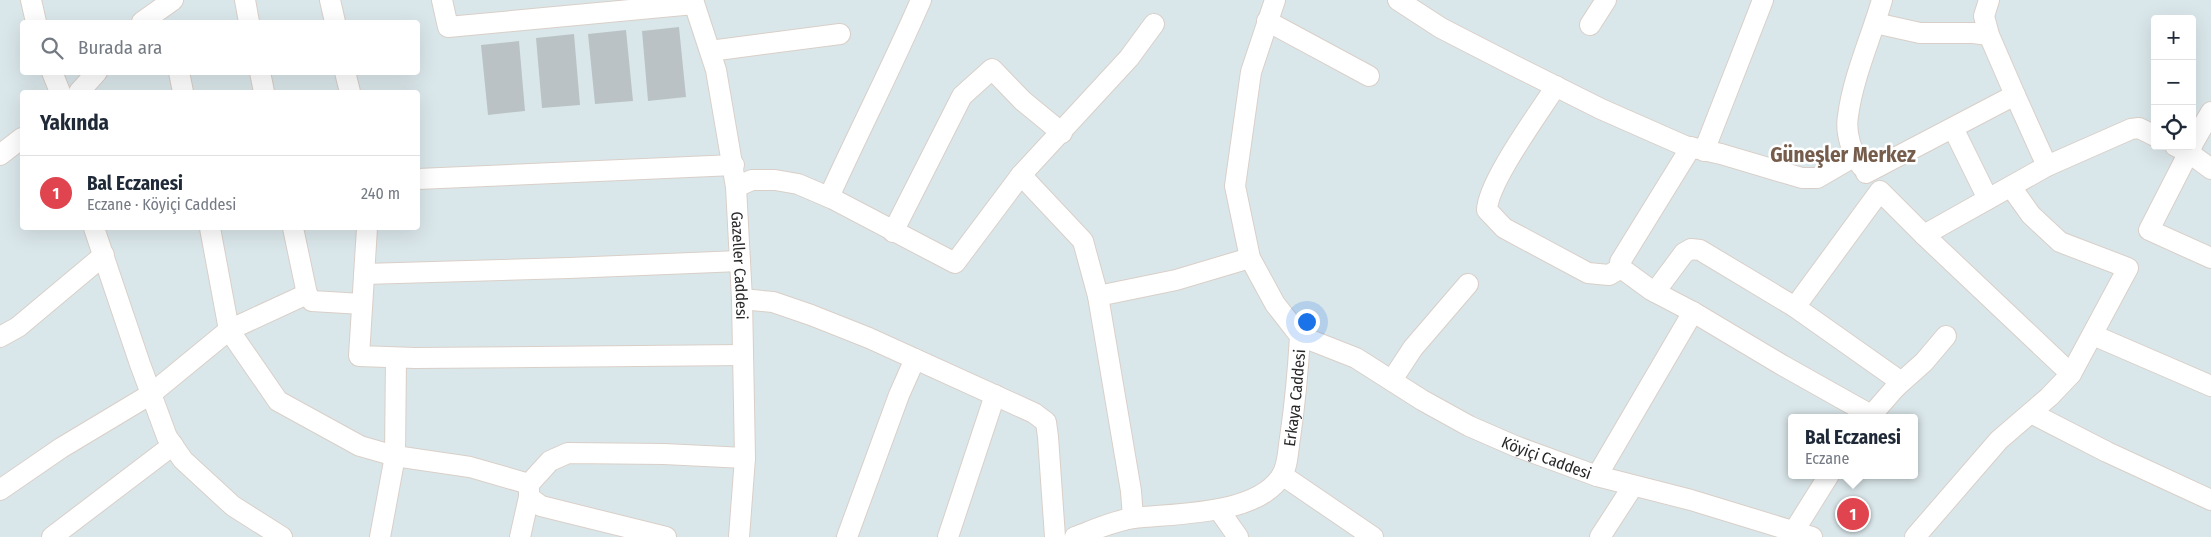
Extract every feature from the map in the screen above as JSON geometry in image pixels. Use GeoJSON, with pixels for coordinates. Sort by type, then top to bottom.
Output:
{"type":"FeatureCollection","features":[{"type":"Feature","properties":{"kind":"street"},"geometry":{"type":"LineString","coordinates":[[31,0],[36,20]]}},
{"type":"Feature","properties":{"kind":"street"},"geometry":{"type":"LineString","coordinates":[[245,0],[249,20]]}},
{"type":"Feature","properties":{"kind":"street"},"geometry":{"type":"LineString","coordinates":[[330,0],[335,20]]}},
{"type":"Feature","properties":{"kind":"street"},"geometry":{"type":"LineString","coordinates":[[442,0],[448,27],[694,2]]}},
{"type":"Feature","properties":{"kind":"street"},"geometry":{"type":"LineString","coordinates":[[829,197],[898,53],[921,0]]}},
{"type":"Feature","properties":{"kind":"street","name":"Erkaya Caddesi"},"geometry":{"type":"LineString","coordinates":[[1075,537],[1114,531],[1133,518],[1219,510],[1266,493],[1282,475],[1287,458],[1296,395],[1300,336],[1274,304],[1250,258],[1235,186],[1251,72],[1275,0]]}},
{"type":"Feature","properties":{"kind":"street"},"geometry":{"type":"LineString","coordinates":[[1398,0],[1441,28],[1601,109],[1698,149],[1802,178],[1817,178],[1855,156]]}},
{"type":"Feature","properties":{"kind":"street"},"geometry":{"type":"LineString","coordinates":[[1590,25],[1606,0]]}},
{"type":"Feature","properties":{"kind":"street"},"geometry":{"type":"LineString","coordinates":[[1763,0],[1698,149],[1620,262],[1621,268],[1655,292],[1693,312],[1867,414]]}},
{"type":"Feature","properties":{"kind":"street"},"geometry":{"type":"LineString","coordinates":[[1882,0],[1847,117],[1849,138],[1855,156],[1880,191],[2071,374]]}},
{"type":"Feature","properties":{"kind":"street"},"geometry":{"type":"LineString","coordinates":[[1989,0],[1984,16],[1989,35],[2047,166]]}},
{"type":"Feature","properties":{"kind":"street","name":"Gazeller Caddesi"},"geometry":{"type":"LineString","coordinates":[[694,2],[716,70],[734,165],[736,187],[742,299],[745,458],[740,537]]}},
{"type":"Feature","properties":{"kind":"street"},"geometry":{"type":"LineString","coordinates":[[146,20],[170,9]]}},
{"type":"Feature","properties":{"kind":"street"},"geometry":{"type":"LineString","coordinates":[[1267,21],[1369,76]]}},
{"type":"Feature","properties":{"kind":"street"},"geometry":{"type":"LineString","coordinates":[[1875,23],[1920,33],[1973,32],[1989,35]]}},
{"type":"Feature","properties":{"kind":"street"},"geometry":{"type":"LineString","coordinates":[[736,187],[752,180],[776,180],[798,184],[829,197],[955,263],[1022,175],[1129,58],[1154,24]]}},
{"type":"Feature","properties":{"kind":"street"},"geometry":{"type":"LineString","coordinates":[[710,51],[840,34]]}},
{"type":"Feature","properties":{"kind":"street"},"geometry":{"type":"LineString","coordinates":[[893,232],[962,96],[992,69],[1023,101],[1062,133]]}},
{"type":"Feature","properties":{"kind":"street"},"geometry":{"type":"LineString","coordinates":[[53,75],[59,90]]}},
{"type":"Feature","properties":{"kind":"street"},"geometry":{"type":"LineString","coordinates":[[81,90],[94,75]]}},
{"type":"Feature","properties":{"kind":"street"},"geometry":{"type":"LineString","coordinates":[[180,75],[183,90]]}},
{"type":"Feature","properties":{"kind":"street"},"geometry":{"type":"LineString","coordinates":[[261,75],[264,90]]}},
{"type":"Feature","properties":{"kind":"street"},"geometry":{"type":"LineString","coordinates":[[347,75],[350,90]]}},
{"type":"Feature","properties":{"kind":"street"},"geometry":{"type":"LineString","coordinates":[[1556,86],[1507,164],[1487,202],[1487,210],[1504,228],[1588,273],[1609,275],[1621,268]]}},
{"type":"Feature","properties":{"kind":"street"},"geometry":{"type":"LineString","coordinates":[[1866,173],[2015,95]]}},
{"type":"Feature","properties":{"kind":"street"},"geometry":{"type":"LineString","coordinates":[[2196,134],[2211,112]]}},
{"type":"Feature","properties":{"kind":"street"},"geometry":{"type":"LineString","coordinates":[[1953,128],[1988,199]]}},
{"type":"Feature","properties":{"kind":"street"},"geometry":{"type":"LineString","coordinates":[[1924,235],[2047,166],[2131,130],[2139,128],[2151,134]]}},
{"type":"Feature","properties":{"kind":"street"},"geometry":{"type":"LineString","coordinates":[[0,155],[20,140]]}},
{"type":"Feature","properties":{"kind":"street"},"geometry":{"type":"LineString","coordinates":[[2186,150],[2149,230],[2211,258]]}},
{"type":"Feature","properties":{"kind":"street"},"geometry":{"type":"LineString","coordinates":[[2189,150],[2211,169]]}},
{"type":"Feature","properties":{"kind":"street"},"geometry":{"type":"LineString","coordinates":[[420,180],[734,165]]}},
{"type":"Feature","properties":{"kind":"street"},"geometry":{"type":"LineString","coordinates":[[1022,175],[1083,241],[1098,296],[1131,491],[1133,518]]}},
{"type":"Feature","properties":{"kind":"street"},"geometry":{"type":"LineString","coordinates":[[1915,537],[1999,440],[2049,397],[2071,374],[2128,268],[2060,242],[2031,215],[2011,187]]}},
{"type":"Feature","properties":{"kind":"street"},"geometry":{"type":"LineString","coordinates":[[1795,307],[1880,191]]}},
{"type":"Feature","properties":{"kind":"street"},"geometry":{"type":"LineString","coordinates":[[95,230],[167,438],[184,460],[234,506],[271,535]]}},
{"type":"Feature","properties":{"kind":"street"},"geometry":{"type":"LineString","coordinates":[[210,230],[229,330],[278,401],[360,446],[395,456],[470,467],[529,491],[541,506],[666,537]]}},
{"type":"Feature","properties":{"kind":"street"},"geometry":{"type":"LineString","coordinates":[[293,230],[307,294],[312,301],[362,304]]}},
{"type":"Feature","properties":{"kind":"street"},"geometry":{"type":"LineString","coordinates":[[367,230],[359,356],[396,358],[743,355]]}},
{"type":"Feature","properties":{"kind":"street"},"geometry":{"type":"LineString","coordinates":[[1655,292],[1684,252],[1691,249],[1700,250],[1795,307],[1897,379],[1896,387]]}},
{"type":"Feature","properties":{"kind":"street"},"geometry":{"type":"LineString","coordinates":[[0,337],[18,327],[104,255]]}},
{"type":"Feature","properties":{"kind":"street"},"geometry":{"type":"LineString","coordinates":[[1098,296],[1176,280],[1250,258]]}},
{"type":"Feature","properties":{"kind":"street"},"geometry":{"type":"LineString","coordinates":[[364,274],[569,268],[740,260]]}},
{"type":"Feature","properties":{"kind":"street"},"geometry":{"type":"LineString","coordinates":[[1392,380],[1413,348],[1468,284]]}},
{"type":"Feature","properties":{"kind":"street"},"geometry":{"type":"LineString","coordinates":[[0,490],[55,452],[151,394],[229,330],[307,294]]}},
{"type":"Feature","properties":{"kind":"street"},"geometry":{"type":"LineString","coordinates":[[742,299],[773,302],[811,315],[995,395],[1034,413],[1046,422],[1051,460],[1055,537]]}},
{"type":"Feature","properties":{"kind":"street"},"geometry":{"type":"LineString","coordinates":[[1597,476],[1693,312]]}},
{"type":"Feature","properties":{"kind":"street"},"geometry":{"type":"LineString","coordinates":[[2093,335],[2211,386]]}},
{"type":"Feature","properties":{"kind":"street","name":"Köyiçi Caddesi"},"geometry":{"type":"LineString","coordinates":[[1300,336],[1356,358],[1469,426],[1515,446],[1597,476],[1691,500],[1803,534]]}},
{"type":"Feature","properties":{"kind":"street"},"geometry":{"type":"LineString","coordinates":[[1872,414],[1896,387],[1924,362],[1946,336]]}},
{"type":"Feature","properties":{"kind":"street"},"geometry":{"type":"LineString","coordinates":[[380,537],[395,456],[396,358]]}},
{"type":"Feature","properties":{"kind":"street"},"geometry":{"type":"LineString","coordinates":[[847,537],[899,395],[915,359]]}},
{"type":"Feature","properties":{"kind":"street"},"geometry":{"type":"LineString","coordinates":[[948,537],[995,395]]}},
{"type":"Feature","properties":{"kind":"street"},"geometry":{"type":"LineString","coordinates":[[2031,413],[2107,452],[2211,500]]}},
{"type":"Feature","properties":{"kind":"street"},"geometry":{"type":"LineString","coordinates":[[52,537],[173,445]]}},
{"type":"Feature","properties":{"kind":"street"},"geometry":{"type":"LineString","coordinates":[[520,537],[529,491],[550,461],[568,453],[745,458]]}},
{"type":"Feature","properties":{"kind":"street"},"geometry":{"type":"LineString","coordinates":[[1282,475],[1373,537]]}},
{"type":"Feature","properties":{"kind":"street"},"geometry":{"type":"LineString","coordinates":[[1803,534],[1827,479]]}},
{"type":"Feature","properties":{"kind":"street"},"geometry":{"type":"LineString","coordinates":[[1600,537],[1633,486]]}},
{"type":"Feature","properties":{"kind":"street"},"geometry":{"type":"LineString","coordinates":[[1219,510],[1238,537]]}},
{"type":"Feature","properties":{"kind":"building"},"geometry":{"type":"Polygon","coordinates":[[[679,27],[686,97],[648,101],[642,31],[679,27]]]}},
{"type":"Feature","properties":{"kind":"building"},"geometry":{"type":"Polygon","coordinates":[[[626,30],[633,101],[595,104],[588,34],[626,30]]]}},
{"type":"Feature","properties":{"kind":"building"},"geometry":{"type":"Polygon","coordinates":[[[574,34],[580,105],[542,108],[536,38],[574,34]]]}},
{"type":"Feature","properties":{"kind":"building"},"geometry":{"type":"Polygon","coordinates":[[[519,41],[525,111],[488,115],[481,45],[519,41]]]}},
{"type":"Feature","properties":{"kind":"place","name":"Bal Eczanesi"},"geometry":{"type":"Point","coordinates":[1853,514]}},
{"type":"Feature","properties":{"kind":"district","name":"Güneşler Merkez"},"geometry":{"type":"Point","coordinates":[1843,155]}}]}
